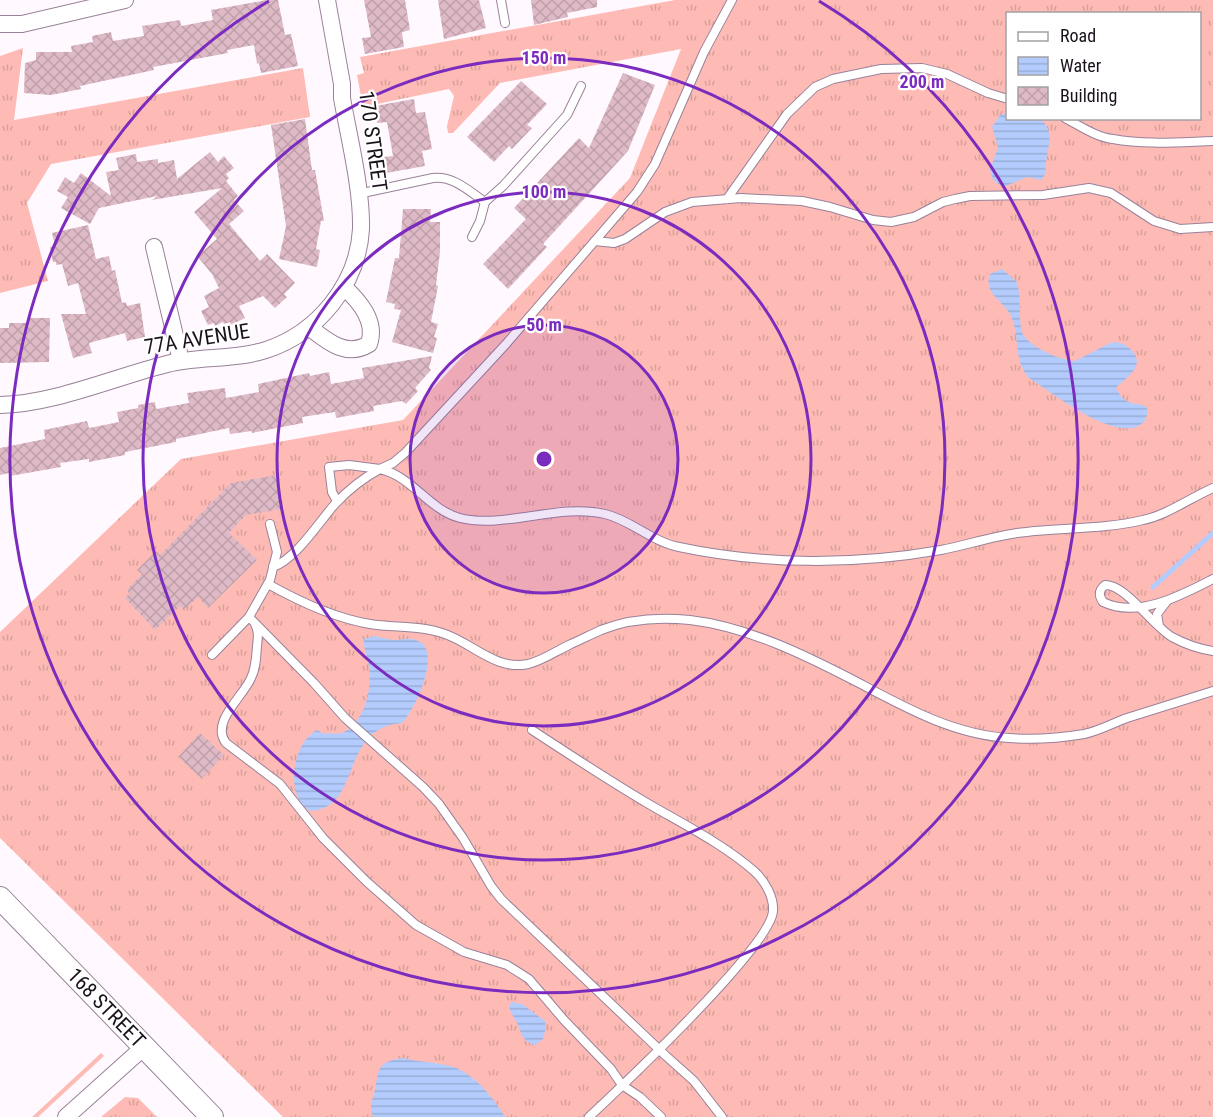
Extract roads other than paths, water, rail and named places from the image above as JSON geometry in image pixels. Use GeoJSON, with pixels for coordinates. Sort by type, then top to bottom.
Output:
{"type":"FeatureCollection","features":[{"type":"Feature","properties":{"kind":"main road","name":"168 STREET"},"geometry":{"type":"LineString","coordinates":[[0,898],[212,1117]]}},
{"type":"Feature","properties":{"kind":"street"},"geometry":{"type":"LineString","coordinates":[[0,24],[22,24],[125,0]]}},
{"type":"Feature","properties":{"kind":"street","name":"170 STREET"},"geometry":{"type":"LineString","coordinates":[[327,0],[342,84],[342,99],[358,194],[361,228],[351,273],[344,287]]}},
{"type":"Feature","properties":{"kind":"street"},"geometry":{"type":"LineString","coordinates":[[154,247],[181,361]]}},
{"type":"Feature","properties":{"kind":"street"},"geometry":{"type":"LineString","coordinates":[[309,327],[342,349],[360,349],[369,344],[371,335],[367,314],[363,306],[344,287]]}},
{"type":"Feature","properties":{"kind":"street","name":"77A AVENUE"},"geometry":{"type":"LineString","coordinates":[[0,405],[24,403],[54,396],[181,361],[264,351],[283,344],[309,327],[331,305],[344,287]]}},
{"type":"Feature","properties":{"kind":"street"},"geometry":{"type":"LineString","coordinates":[[66,1117],[144,1047]]}},
{"type":"Feature","properties":{"kind":"lane"},"geometry":{"type":"LineString","coordinates":[[501,0],[505,23]]}},
{"type":"Feature","properties":{"kind":"lane"},"geometry":{"type":"LineString","coordinates":[[273,567],[281,564],[297,549],[338,501],[370,474],[393,463],[406,452],[638,192],[655,164],[704,52],[732,0]]}},
{"type":"Feature","properties":{"kind":"lane"},"geometry":{"type":"LineString","coordinates":[[727,199],[788,114],[815,87],[833,79],[881,69],[929,69],[1006,98]]}},
{"type":"Feature","properties":{"kind":"lane"},"geometry":{"type":"LineString","coordinates":[[472,237],[480,221],[485,202],[503,186],[567,115],[581,86]]}},
{"type":"Feature","properties":{"kind":"lane"},"geometry":{"type":"LineString","coordinates":[[1069,120],[1102,137],[1113,140],[1213,141]]}},
{"type":"Feature","properties":{"kind":"lane"},"geometry":{"type":"LineString","coordinates":[[358,194],[433,178],[444,178],[457,182],[485,202]]}},
{"type":"Feature","properties":{"kind":"lane"},"geometry":{"type":"LineString","coordinates":[[595,241],[614,243],[625,239],[665,212],[692,202],[727,199],[802,201],[873,220],[891,222],[914,217],[944,202],[970,196],[1043,195],[1089,188],[1111,193],[1162,224],[1180,229],[1213,227]]}},
{"type":"Feature","properties":{"kind":"lane"},"geometry":{"type":"LineString","coordinates":[[338,501],[332,492],[329,467],[349,465],[389,471],[408,481],[439,507],[459,518],[492,520],[557,513],[604,514],[656,540],[677,547],[744,558],[811,561],[909,554],[940,550],[1023,532],[1141,521],[1158,516],[1213,488]]}},
{"type":"Feature","properties":{"kind":"lane"},"geometry":{"type":"LineString","coordinates":[[212,655],[252,620],[268,584],[277,552],[270,524]]}},
{"type":"Feature","properties":{"kind":"lane"},"geometry":{"type":"LineString","coordinates":[[1212,652],[1186,644],[1171,636],[1137,606],[1167,601],[1213,579]]}},
{"type":"Feature","properties":{"kind":"lane"},"geometry":{"type":"LineString","coordinates":[[268,584],[288,596],[338,616],[369,624],[418,627],[443,633],[502,663],[515,665],[529,664],[602,629],[625,623],[690,620],[742,632],[797,653],[905,708],[945,725],[992,737],[1039,738],[1086,733],[1213,691]]}},
{"type":"Feature","properties":{"kind":"lane"},"geometry":{"type":"LineString","coordinates":[[1159,627],[1157,614],[1167,601]]}},
{"type":"Feature","properties":{"kind":"lane"},"geometry":{"type":"LineString","coordinates":[[252,620],[345,718],[439,804],[501,898],[689,1076],[722,1117]]}},
{"type":"Feature","properties":{"kind":"lane"},"geometry":{"type":"LineString","coordinates":[[252,620],[258,631],[257,662],[249,685],[232,707],[221,729],[220,734],[226,743],[280,784],[323,838],[367,882],[416,925],[464,952],[507,965],[529,979],[564,1020],[603,1060],[622,1085],[640,1096],[661,1117]]}},
{"type":"Feature","properties":{"kind":"lane"},"geometry":{"type":"LineString","coordinates":[[532,730],[738,859],[762,879],[772,898],[773,912],[763,933],[699,1008],[589,1117]]}},
{"type":"Feature","properties":{"kind":"water"},"geometry":{"type":"Polygon","coordinates":[[[1006,113],[1006,120],[1041,120],[1045,124],[1049,134],[1049,145],[1045,174],[1041,180],[1027,177],[1006,186],[993,180],[990,170],[998,147],[992,127],[1000,115],[1006,113]]]}},
{"type":"Feature","properties":{"kind":"water"},"geometry":{"type":"Polygon","coordinates":[[[1002,269],[1017,282],[1021,329],[1035,346],[1052,355],[1075,361],[1115,342],[1129,348],[1135,354],[1137,360],[1134,370],[1116,388],[1127,401],[1146,407],[1148,410],[1144,422],[1132,428],[1120,428],[1106,424],[1064,402],[1029,378],[1020,363],[1010,314],[994,296],[989,286],[990,274],[1002,269]]]}},
{"type":"Feature","properties":{"kind":"water"},"geometry":{"type":"Polygon","coordinates":[[[374,636],[394,640],[412,639],[420,642],[426,648],[428,657],[424,682],[402,723],[382,728],[368,739],[338,797],[327,807],[310,811],[302,804],[294,782],[297,757],[308,737],[317,730],[324,734],[338,734],[350,728],[356,721],[368,695],[370,676],[364,639],[374,636]]]}},
{"type":"Feature","properties":{"kind":"water"},"geometry":{"type":"Polygon","coordinates":[[[511,1002],[522,1004],[545,1021],[543,1039],[535,1045],[522,1036],[509,1007],[511,1002]]]}},
{"type":"Feature","properties":{"kind":"water"},"geometry":{"type":"Polygon","coordinates":[[[403,1058],[450,1066],[467,1074],[495,1101],[505,1117],[373,1117],[371,1103],[381,1067],[388,1062],[403,1058]]]}},
{"type":"Feature","properties":{"kind":"waterway"},"geometry":{"type":"LineString","coordinates":[[1153,587],[1213,533]]}}]}
